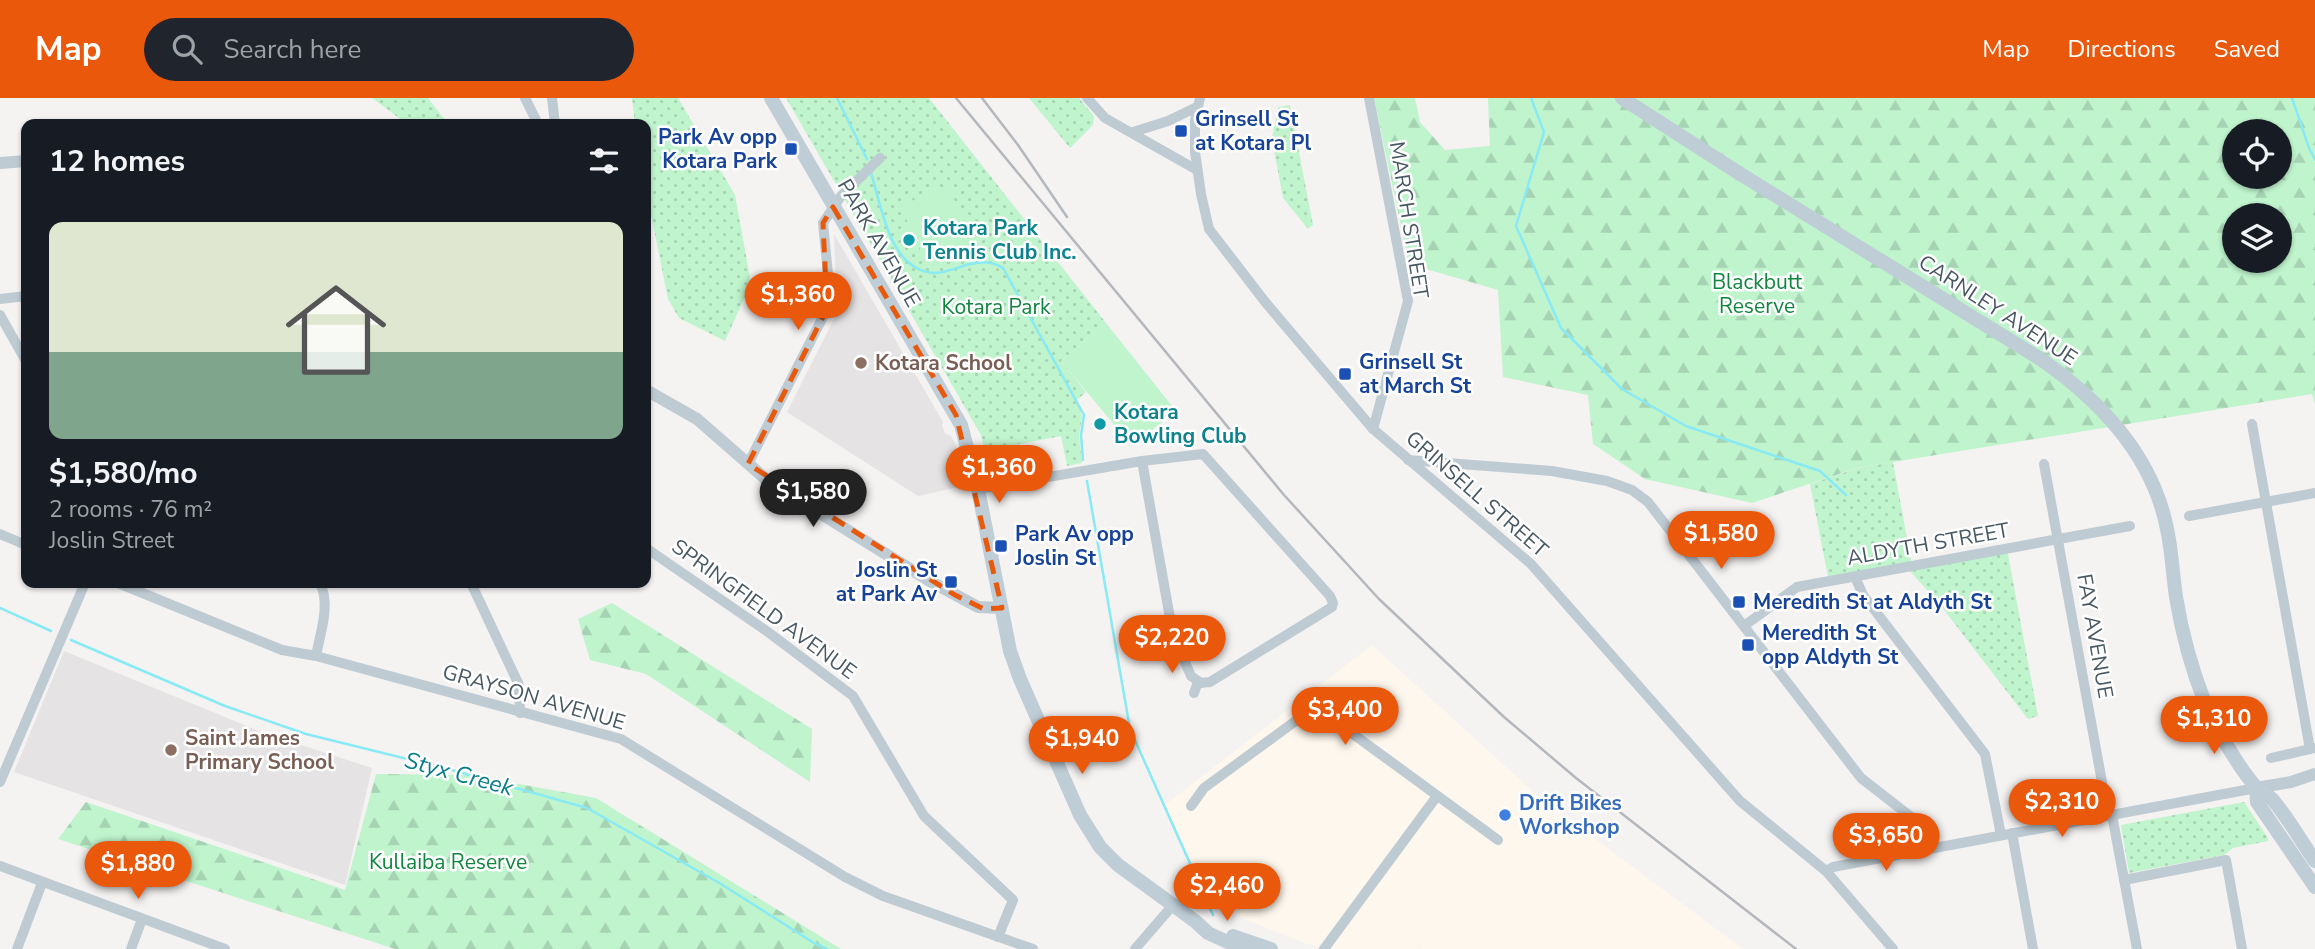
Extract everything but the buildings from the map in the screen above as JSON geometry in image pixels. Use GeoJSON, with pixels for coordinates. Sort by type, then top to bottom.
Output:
{"type":"FeatureCollection","features":[{"type":"Feature","properties":{"kind":"main road","name":"PARK AVENUE"},"geometry":{"type":"LineString","coordinates":[[771,98],[956,415],[969,450],[978,489],[1010,651],[1080,815],[1091,834],[1118,864],[1208,933],[1242,949]]}},
{"type":"Feature","properties":{"kind":"main road","name":"CARNLEY AVENUE"},"geometry":{"type":"LineString","coordinates":[[1622,98],[1746,178],[2030,352],[2074,384],[2109,418],[2138,457],[2162,507],[2176,598],[2189,659],[2205,703],[2231,751],[2256,788],[2272,799],[2315,861]]}},
{"type":"Feature","properties":{"kind":"main road","name":"CARNLEY AVENUE"},"geometry":{"type":"LineString","coordinates":[[2256,788],[2257,802],[2315,887]]}},
{"type":"Feature","properties":{"kind":"main road","name":"PARK AVENUE"},"geometry":{"type":"LineString","coordinates":[[1195,921],[1272,949]]}},
{"type":"Feature","properties":{"kind":"street"},"geometry":{"type":"LineString","coordinates":[[525,98],[536,119]]}},
{"type":"Feature","properties":{"kind":"street"},"geometry":{"type":"LineString","coordinates":[[552,98],[554,119]]}},
{"type":"Feature","properties":{"kind":"street"},"geometry":{"type":"LineString","coordinates":[[1087,98],[1105,118],[1197,170]]}},
{"type":"Feature","properties":{"kind":"street","name":"MARCH STREET"},"geometry":{"type":"LineString","coordinates":[[1369,98],[1408,301],[1373,429]]}},
{"type":"Feature","properties":{"kind":"street"},"geometry":{"type":"LineString","coordinates":[[1133,132],[1168,121],[1199,103]]}},
{"type":"Feature","properties":{"kind":"street","name":"GRINSELL STREET"},"geometry":{"type":"LineString","coordinates":[[1199,103],[1194,136],[1197,170],[1213,237],[1373,429],[1406,460],[1531,564],[1740,801],[1826,871],[1894,949]]}},
{"type":"Feature","properties":{"kind":"street"},"geometry":{"type":"LineString","coordinates":[[748,464],[827,309],[828,274],[823,223],[833,207],[880,158]]}},
{"type":"Feature","properties":{"kind":"street"},"geometry":{"type":"LineString","coordinates":[[0,163],[21,161]]}},
{"type":"Feature","properties":{"kind":"street"},"geometry":{"type":"LineString","coordinates":[[0,299],[21,297]]}},
{"type":"Feature","properties":{"kind":"street"},"geometry":{"type":"LineString","coordinates":[[0,315],[21,352]]}},
{"type":"Feature","properties":{"kind":"street"},"geometry":{"type":"LineString","coordinates":[[651,393],[697,419],[768,481],[955,595],[984,609],[1002,608]]}},
{"type":"Feature","properties":{"kind":"street"},"geometry":{"type":"LineString","coordinates":[[2252,424],[2313,749],[2271,758]]}},
{"type":"Feature","properties":{"kind":"street"},"geometry":{"type":"LineString","coordinates":[[978,489],[1142,461],[1203,454],[1330,596],[1333,603],[1330,610],[1196,688],[1173,635],[1142,461]]}},
{"type":"Feature","properties":{"kind":"street"},"geometry":{"type":"LineString","coordinates":[[1406,460],[1552,471],[1607,481],[1632,490],[1648,502],[1861,778],[1924,827],[1934,848]]}},
{"type":"Feature","properties":{"kind":"street","name":"FAY AVENUE"},"geometry":{"type":"LineString","coordinates":[[2043,464],[2137,949]]}},
{"type":"Feature","properties":{"kind":"street"},"geometry":{"type":"LineString","coordinates":[[2189,516],[2315,492]]}},
{"type":"Feature","properties":{"kind":"street","name":"ALDYTH STREET"},"geometry":{"type":"LineString","coordinates":[[1744,626],[1793,588],[2130,526]]}},
{"type":"Feature","properties":{"kind":"street"},"geometry":{"type":"LineString","coordinates":[[0,534],[21,543]]}},
{"type":"Feature","properties":{"kind":"street","name":"SPRINGFIELD AVENUE"},"geometry":{"type":"LineString","coordinates":[[651,551],[768,632],[853,696],[924,816],[1013,900],[998,937]]}},
{"type":"Feature","properties":{"kind":"street"},"geometry":{"type":"LineString","coordinates":[[1855,577],[1863,595],[1985,754],[2000,835]]}},
{"type":"Feature","properties":{"kind":"street"},"geometry":{"type":"LineString","coordinates":[[0,782],[83,588]]}},
{"type":"Feature","properties":{"kind":"street","name":"GRAYSON AVENUE"},"geometry":{"type":"LineString","coordinates":[[130,588],[282,650],[316,656],[621,739],[845,877],[883,895],[1033,949]]}},
{"type":"Feature","properties":{"kind":"street"},"geometry":{"type":"LineString","coordinates":[[316,656],[325,608],[322,588]]}},
{"type":"Feature","properties":{"kind":"street"},"geometry":{"type":"LineString","coordinates":[[473,588],[519,685],[520,713]]}},
{"type":"Feature","properties":{"kind":"street"},"geometry":{"type":"LineString","coordinates":[[1191,806],[1204,788],[1301,716],[1315,712],[1326,715],[1498,840]]}},
{"type":"Feature","properties":{"kind":"street"},"geometry":{"type":"LineString","coordinates":[[1826,871],[1833,867],[2000,835],[2291,782],[2315,774]]}},
{"type":"Feature","properties":{"kind":"street"},"geometry":{"type":"LineString","coordinates":[[2281,813],[2283,798],[2291,782]]}},
{"type":"Feature","properties":{"kind":"street"},"geometry":{"type":"LineString","coordinates":[[1324,949],[1437,796]]}},
{"type":"Feature","properties":{"kind":"street"},"geometry":{"type":"LineString","coordinates":[[2012,833],[2033,949]]}},
{"type":"Feature","properties":{"kind":"street"},"geometry":{"type":"LineString","coordinates":[[2124,880],[2226,860],[2242,949]]}},
{"type":"Feature","properties":{"kind":"street"},"geometry":{"type":"LineString","coordinates":[[0,866],[225,949]]}},
{"type":"Feature","properties":{"kind":"street"},"geometry":{"type":"LineString","coordinates":[[17,949],[41,883]]}},
{"type":"Feature","properties":{"kind":"street"},"geometry":{"type":"LineString","coordinates":[[1135,949],[1173,905]]}},
{"type":"Feature","properties":{"kind":"street"},"geometry":{"type":"LineString","coordinates":[[131,949],[142,919]]}},
{"type":"Feature","properties":{"kind":"highlighted area"},"geometry":{"type":"Polygon","coordinates":[[[833,207],[956,415],[1002,608],[984,609],[955,595],[748,464],[827,309],[823,223],[833,207]]]}},
{"type":"Feature","properties":{"kind":"shaded area","name":"Kotara School"},"geometry":{"type":"Polygon","coordinates":[[[834,234],[943,422],[945,433],[951,436],[955,443],[963,486],[918,496],[787,412],[837,313],[834,234]]]}},
{"type":"Feature","properties":{"kind":"shaded area"},"geometry":{"type":"Polygon","coordinates":[[[1372,645],[1538,796],[1743,949],[1418,949],[1435,926],[1417,949],[1329,949],[1304,943],[1222,910],[1203,886],[1165,805],[1372,645]]]}},
{"type":"Feature","properties":{"kind":"shaded area","name":"Saint James Primary School"},"geometry":{"type":"Polygon","coordinates":[[[64,651],[264,733],[372,768],[345,885],[14,772],[64,651]]]}},
{"type":"Feature","properties":{"kind":"green space"},"geometry":{"type":"Polygon","coordinates":[[[372,98],[428,98],[444,119],[400,119],[372,98]]]}},
{"type":"Feature","properties":{"kind":"green space"},"geometry":{"type":"Polygon","coordinates":[[[632,98],[678,98],[735,195],[751,283],[725,341],[679,318],[668,299],[651,215],[651,119],[634,119],[632,98]]]}},
{"type":"Feature","properties":{"kind":"green space","name":"Kotara Park"},"geometry":{"type":"Polygon","coordinates":[[[786,98],[929,98],[1106,323],[1061,361],[1086,392],[1077,400],[1082,416],[1079,436],[1082,463],[1067,466],[1061,436],[1015,445],[1018,458],[1023,457],[1025,469],[997,475],[990,472],[981,435],[786,98]]]}},
{"type":"Feature","properties":{"kind":"green space"},"geometry":{"type":"Polygon","coordinates":[[[1029,98],[1079,98],[1094,116],[1093,125],[1070,148],[1029,98]]]}},
{"type":"Feature","properties":{"kind":"green space","name":"Blackbutt Reserve"},"geometry":{"type":"Polygon","coordinates":[[[1374,98],[1415,98],[1420,122],[1445,150],[1490,146],[1488,98],[2315,98],[2315,404],[2312,394],[1857,468],[1752,503],[1645,479],[1593,444],[1588,395],[1503,377],[1498,290],[1409,264],[1374,98]]]}},
{"type":"Feature","properties":{"kind":"green space"},"geometry":{"type":"Polygon","coordinates":[[[1290,105],[1313,225],[1308,229],[1283,198],[1272,139],[1278,107],[1290,105]]]}},
{"type":"Feature","properties":{"kind":"green space"},"geometry":{"type":"Polygon","coordinates":[[[948,185],[975,246],[929,268],[900,206],[948,185]]]}},
{"type":"Feature","properties":{"kind":"green space"},"geometry":{"type":"Polygon","coordinates":[[[1106,323],[1176,411],[1132,446],[1061,361],[1106,323]]]}},
{"type":"Feature","properties":{"kind":"green space"},"geometry":{"type":"Polygon","coordinates":[[[1893,462],[1912,566],[2007,549],[2038,716],[2028,719],[1938,602],[1907,568],[1829,582],[1810,484],[1858,468],[1893,462]]]}},
{"type":"Feature","properties":{"kind":"green space"},"geometry":{"type":"Polygon","coordinates":[[[612,603],[812,729],[810,782],[646,674],[590,660],[578,619],[612,603]]]}},
{"type":"Feature","properties":{"kind":"green space","name":"Kullaiba Reserve"},"geometry":{"type":"Polygon","coordinates":[[[376,774],[470,775],[596,798],[841,949],[395,949],[58,839],[86,802],[345,890],[376,774]]]}},
{"type":"Feature","properties":{"kind":"green space"},"geometry":{"type":"Polygon","coordinates":[[[2244,802],[2268,841],[2233,848],[2224,855],[2129,873],[2121,825],[2244,802]]]}},
{"type":"Feature","properties":{"kind":"waterway"},"geometry":{"type":"LineString","coordinates":[[837,98],[867,159]]}},
{"type":"Feature","properties":{"kind":"waterway"},"geometry":{"type":"LineString","coordinates":[[1531,98],[1544,132],[1516,226],[1561,328],[1622,389],[1686,426],[1820,471],[1846,495]]}},
{"type":"Feature","properties":{"kind":"waterway"},"geometry":{"type":"LineString","coordinates":[[2292,98],[2315,160]]}},
{"type":"Feature","properties":{"kind":"waterway"},"geometry":{"type":"LineString","coordinates":[[871,173],[890,235],[907,261],[919,269],[934,273],[980,263],[1003,268],[1084,415],[1081,435],[1083,460]]}},
{"type":"Feature","properties":{"kind":"waterway"},"geometry":{"type":"LineString","coordinates":[[1087,481],[1130,729],[1213,915]]}},
{"type":"Feature","properties":{"kind":"waterway","name":"Styx Creek"},"geometry":{"type":"LineString","coordinates":[[0,608],[51,631]]}},
{"type":"Feature","properties":{"kind":"waterway","name":"Styx Creek"},"geometry":{"type":"LineString","coordinates":[[71,640],[225,706],[306,734],[452,770],[587,808],[721,884],[827,949]]}},
{"type":"Feature","properties":{"kind":"railway"},"geometry":{"type":"LineString","coordinates":[[956,98],[1284,495],[1379,599],[1504,717],[1576,778],[1796,949]]}},
{"type":"Feature","properties":{"kind":"railway"},"geometry":{"type":"LineString","coordinates":[[982,98],[1067,217]]}},
{"type":"Feature","properties":{"kind":"place","name":"Grinsell St at Kotara Pl"},"geometry":{"type":"Point","coordinates":[1181,131]}},
{"type":"Feature","properties":{"kind":"place","name":"Park Av opp Kotara Park"},"geometry":{"type":"Point","coordinates":[791,149]}},
{"type":"Feature","properties":{"kind":"place","name":"Kotara Park Tennis Club Inc."},"geometry":{"type":"Point","coordinates":[909,240]}},
{"type":"Feature","properties":{"kind":"place","name":"Kotara School"},"geometry":{"type":"Point","coordinates":[861,363]}},
{"type":"Feature","properties":{"kind":"place","name":"Grinsell St at March St"},"geometry":{"type":"Point","coordinates":[1345,374]}},
{"type":"Feature","properties":{"kind":"place","name":"Kotara Bowling Club"},"geometry":{"type":"Point","coordinates":[1100,424]}},
{"type":"Feature","properties":{"kind":"place","name":"Park Av opp Joslin St"},"geometry":{"type":"Point","coordinates":[1001,546]}},
{"type":"Feature","properties":{"kind":"place","name":"Joslin St at Park Av"},"geometry":{"type":"Point","coordinates":[951,582]}},
{"type":"Feature","properties":{"kind":"place","name":"Meredith St at Aldyth St"},"geometry":{"type":"Point","coordinates":[1739,602]}},
{"type":"Feature","properties":{"kind":"place","name":"Meredith St opp Aldyth St"},"geometry":{"type":"Point","coordinates":[1748,645]}},
{"type":"Feature","properties":{"kind":"place","name":"Saint James Primary School"},"geometry":{"type":"Point","coordinates":[171,750]}},
{"type":"Feature","properties":{"kind":"place","name":"Drift Bikes Workshop"},"geometry":{"type":"Point","coordinates":[1505,815]}}]}
